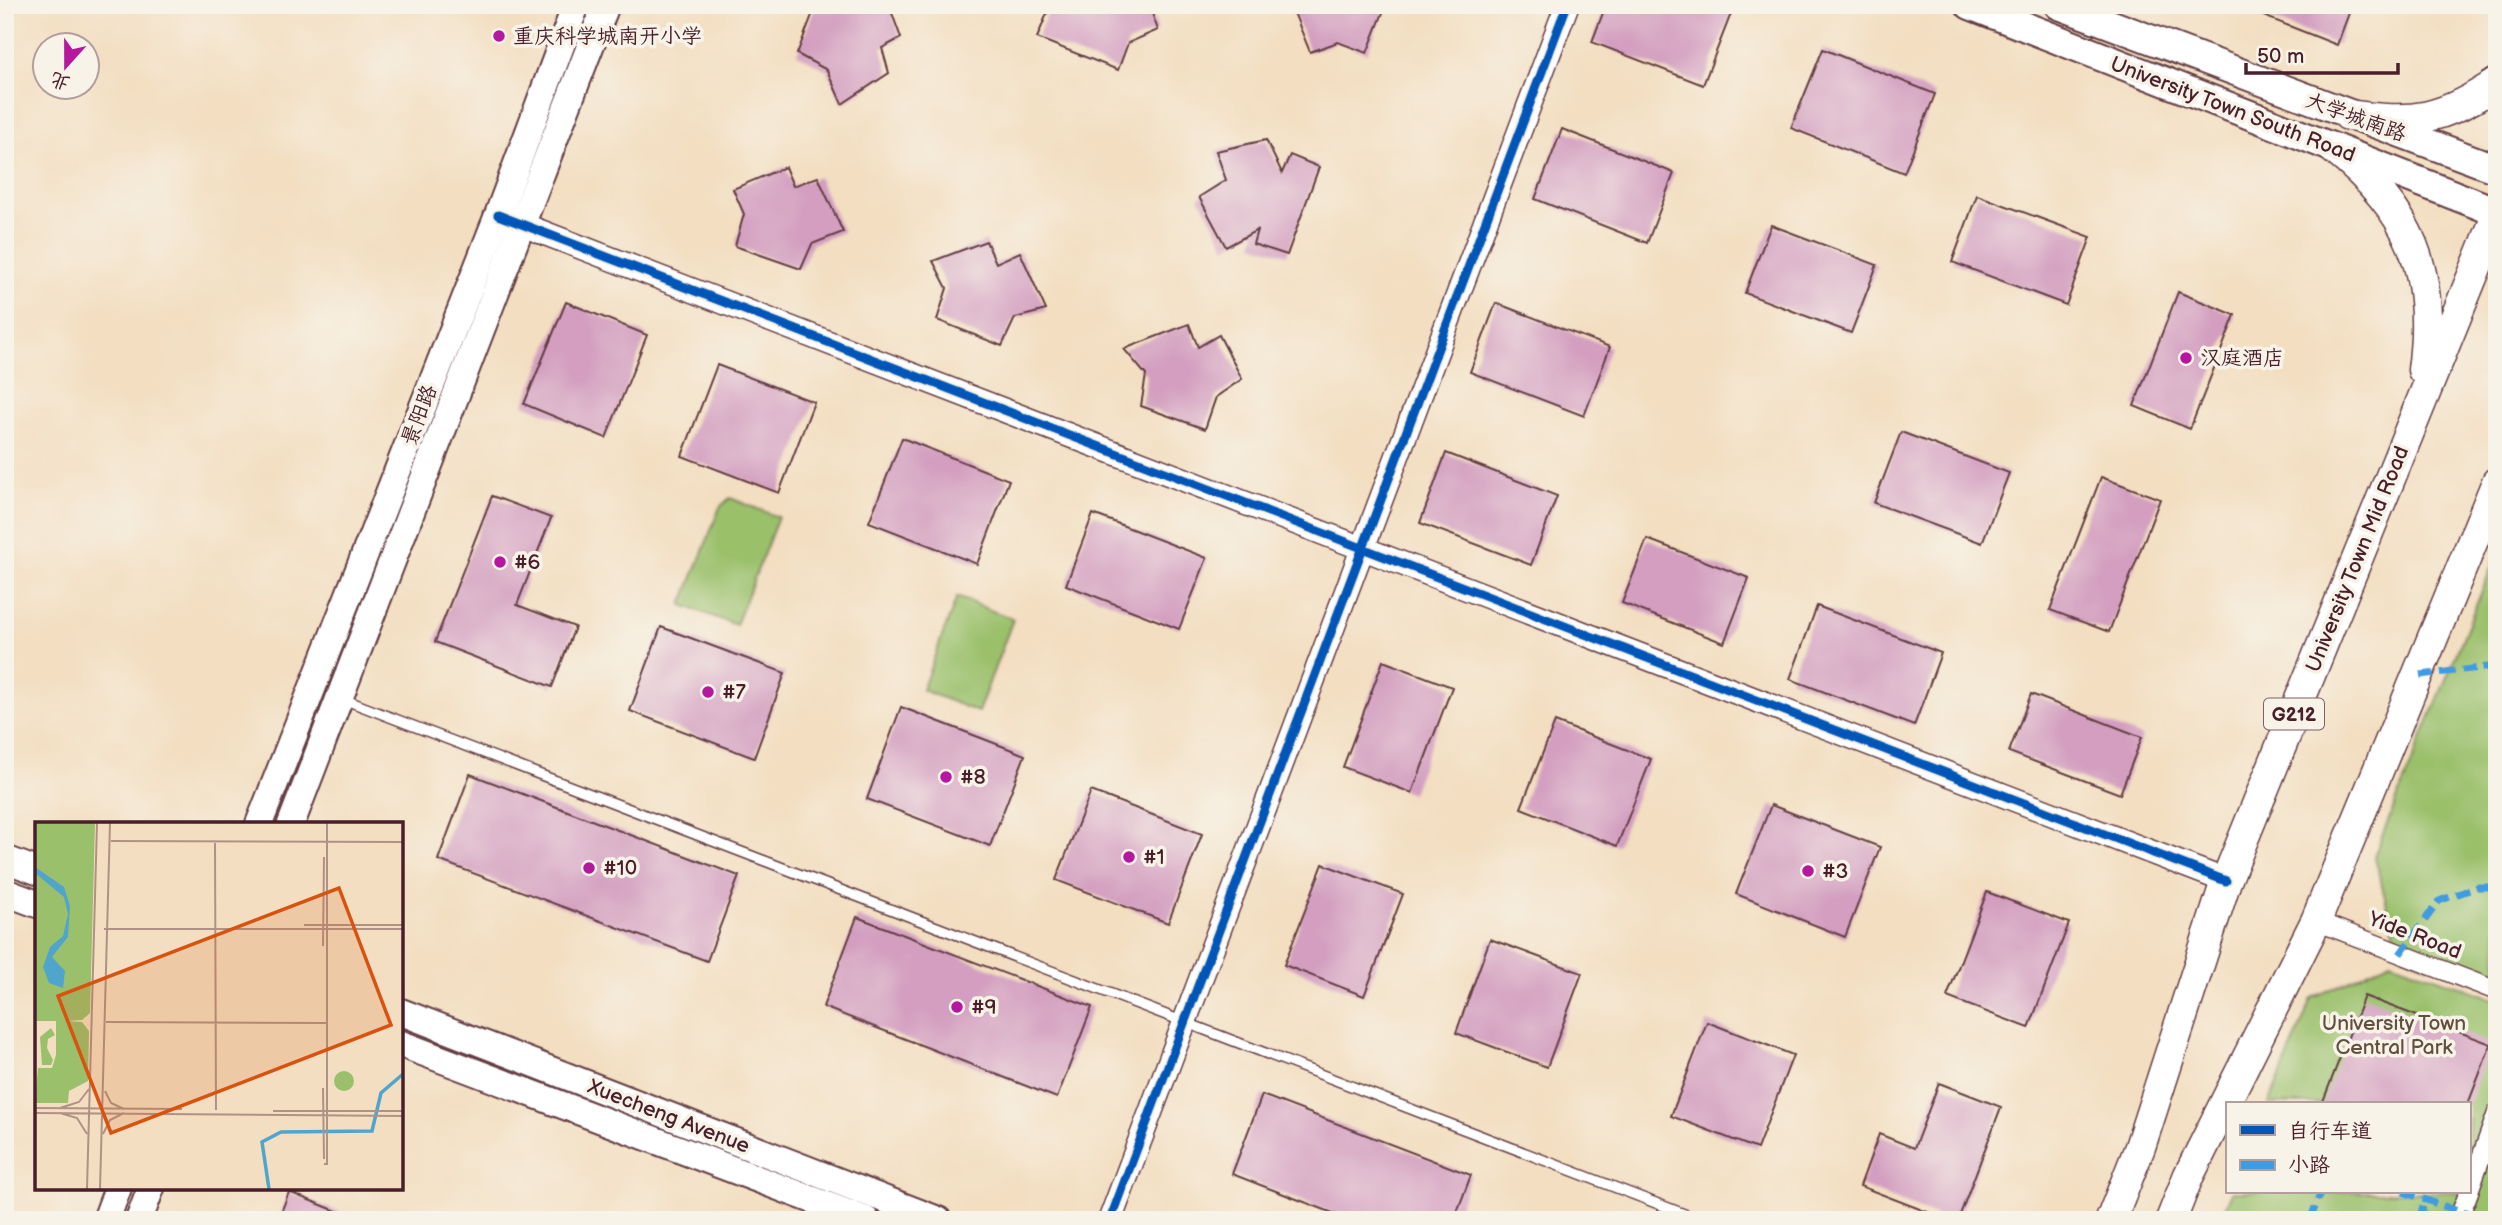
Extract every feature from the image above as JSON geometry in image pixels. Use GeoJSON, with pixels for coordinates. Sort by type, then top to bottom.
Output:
{"type":"FeatureCollection","features":[{"type":"Feature","properties":{"kind":"highway"},"geometry":{"type":"LineString","coordinates":[[2348,114],[2393,121],[2435,117],[2470,101],[2497,83]]}},
{"type":"Feature","properties":{"kind":"highway"},"geometry":{"type":"LineString","coordinates":[[2333,148],[2365,173],[2390,203],[2410,235],[2421,268],[2427,304],[2427,338],[2418,409]]}},
{"type":"Feature","properties":{"kind":"highway","name":"University Town Mid Road"},"geometry":{"type":"LineString","coordinates":[[2111,1220],[2140,1147],[2226,881],[2497,214]]}},
{"type":"Feature","properties":{"kind":"highway"},"geometry":{"type":"LineString","coordinates":[[2171,1220],[2188,1177],[2316,921],[2496,484]]}},
{"type":"Feature","properties":{"kind":"main road","name":"景阳路"},"geometry":{"type":"LineString","coordinates":[[292,822],[510,219],[576,5]]}},
{"type":"Feature","properties":{"kind":"main road","name":"景阳路"},"geometry":{"type":"LineString","coordinates":[[260,822],[510,219],[606,5]]}},
{"type":"Feature","properties":{"kind":"main road","name":"University Town South Road"},"geometry":{"type":"LineString","coordinates":[[1970,5],[2497,214]]}},
{"type":"Feature","properties":{"kind":"main road","name":"大学城南路"},"geometry":{"type":"LineString","coordinates":[[2059,5],[2497,169]]}},
{"type":"Feature","properties":{"kind":"main road"},"geometry":{"type":"LineString","coordinates":[[5,859],[35,870]]}},
{"type":"Feature","properties":{"kind":"main road"},"geometry":{"type":"LineString","coordinates":[[5,892],[35,903]]}},
{"type":"Feature","properties":{"kind":"main road","name":"Xuecheng Avenue"},"geometry":{"type":"LineString","coordinates":[[402,1012],[938,1220]]}},
{"type":"Feature","properties":{"kind":"main road","name":"Xuecheng Avenue"},"geometry":{"type":"LineString","coordinates":[[402,1044],[866,1220]]}},
{"type":"Feature","properties":{"kind":"main road"},"geometry":{"type":"LineString","coordinates":[[106,1220],[117,1190]]}},
{"type":"Feature","properties":{"kind":"main road"},"geometry":{"type":"LineString","coordinates":[[139,1220],[150,1190]]}},
{"type":"Feature","properties":{"kind":"street"},"geometry":{"type":"LineString","coordinates":[[1110,1220],[1567,5]]}},
{"type":"Feature","properties":{"kind":"street"},"geometry":{"type":"LineString","coordinates":[[510,219],[2226,881]]}},
{"type":"Feature","properties":{"kind":"street","name":"Yide Road"},"geometry":{"type":"LineString","coordinates":[[2316,921],[2497,991]]}},
{"type":"Feature","properties":{"kind":"street"},"geometry":{"type":"LineString","coordinates":[[2470,1189],[2497,1113]]}},
{"type":"Feature","properties":{"kind":"street"},"geometry":{"type":"LineString","coordinates":[[2461,1212],[2468,1194]]}},
{"type":"Feature","properties":{"kind":"lane"},"geometry":{"type":"LineString","coordinates":[[338,697],[1700,1220]]}},
{"type":"Feature","properties":{"kind":"green space"},"geometry":{"type":"Polygon","coordinates":[[[730,498],[778,517],[736,625],[682,605],[720,507],[730,498]]]}},
{"type":"Feature","properties":{"kind":"green space"},"geometry":{"type":"Polygon","coordinates":[[[2497,554],[2497,991],[2400,954],[2374,856],[2497,554]]]}},
{"type":"Feature","properties":{"kind":"green space"},"geometry":{"type":"Polygon","coordinates":[[[957,597],[1013,619],[978,712],[922,690],[957,597]]]}},
{"type":"Feature","properties":{"kind":"green space","name":"University Town Central Park"},"geometry":{"type":"Polygon","coordinates":[[[2391,961],[2497,1000],[2497,1220],[2220,1220],[2231,1194],[2470,1194],[2470,1102],[2270,1102],[2312,998],[2391,961]]]}},
{"type":"Feature","properties":{"kind":"building"},"geometry":{"type":"Polygon","coordinates":[[[816,5],[889,5],[901,38],[882,48],[889,73],[842,104],[827,70],[797,54],[816,5]]]}},
{"type":"Feature","properties":{"kind":"building"},"geometry":{"type":"Polygon","coordinates":[[[1045,5],[1149,5],[1158,30],[1128,43],[1118,70],[1037,38],[1048,11],[1045,5]]]}},
{"type":"Feature","properties":{"kind":"building"},"geometry":{"type":"Polygon","coordinates":[[[1291,5],[1386,5],[1367,53],[1338,42],[1310,52],[1291,5]]]}},
{"type":"Feature","properties":{"kind":"building"},"geometry":{"type":"Polygon","coordinates":[[[1606,5],[1718,5],[1732,11],[1703,85],[1592,42],[1606,5]]]}},
{"type":"Feature","properties":{"kind":"building"},"geometry":{"type":"Polygon","coordinates":[[[2236,5],[2352,5],[2337,45],[2236,5]]]}},
{"type":"Feature","properties":{"kind":"building"},"geometry":{"type":"Polygon","coordinates":[[[1823,49],[1935,94],[1904,173],[1791,128],[1823,49]]]}},
{"type":"Feature","properties":{"kind":"building"},"geometry":{"type":"Polygon","coordinates":[[[1562,129],[1674,173],[1647,243],[1535,199],[1562,129]]]}},
{"type":"Feature","properties":{"kind":"building"},"geometry":{"type":"Polygon","coordinates":[[[1266,140],[1282,173],[1290,155],[1319,167],[1287,255],[1253,244],[1257,230],[1226,247],[1199,197],[1226,180],[1216,151],[1266,140]]]}},
{"type":"Feature","properties":{"kind":"building"},"geometry":{"type":"Polygon","coordinates":[[[785,167],[793,186],[818,177],[843,232],[812,244],[801,269],[735,246],[744,214],[733,189],[785,167]]]}},
{"type":"Feature","properties":{"kind":"building"},"geometry":{"type":"Polygon","coordinates":[[[1977,195],[2091,237],[2066,305],[1952,262],[1977,195]]]}},
{"type":"Feature","properties":{"kind":"building"},"geometry":{"type":"Polygon","coordinates":[[[1771,225],[1877,265],[1851,333],[1745,293],[1771,225]]]}},
{"type":"Feature","properties":{"kind":"building"},"geometry":{"type":"Polygon","coordinates":[[[986,241],[996,263],[1020,252],[1046,310],[1015,318],[1002,346],[937,320],[947,288],[933,261],[986,241]]]}},
{"type":"Feature","properties":{"kind":"building"},"geometry":{"type":"Polygon","coordinates":[[[2178,292],[2235,315],[2190,429],[2134,406],[2178,292]]]}},
{"type":"Feature","properties":{"kind":"building"},"geometry":{"type":"Polygon","coordinates":[[[566,302],[647,335],[606,438],[524,404],[566,302]]]}},
{"type":"Feature","properties":{"kind":"building"},"geometry":{"type":"Polygon","coordinates":[[[1496,303],[1610,347],[1584,416],[1470,372],[1496,303]]]}},
{"type":"Feature","properties":{"kind":"building"},"geometry":{"type":"Polygon","coordinates":[[[1189,324],[1198,347],[1219,335],[1242,379],[1216,397],[1205,429],[1141,406],[1146,375],[1124,349],[1189,324]]]}},
{"type":"Feature","properties":{"kind":"building"},"geometry":{"type":"Polygon","coordinates":[[[717,365],[814,402],[779,493],[682,456],[717,365]]]}},
{"type":"Feature","properties":{"kind":"building"},"geometry":{"type":"Polygon","coordinates":[[[1901,432],[2009,473],[1982,543],[1874,503],[1901,432]]]}},
{"type":"Feature","properties":{"kind":"building"},"geometry":{"type":"Polygon","coordinates":[[[902,438],[1009,480],[977,564],[869,522],[902,438]]]}},
{"type":"Feature","properties":{"kind":"building"},"geometry":{"type":"Polygon","coordinates":[[[1446,453],[1557,496],[1531,565],[1420,523],[1446,453]]]}},
{"type":"Feature","properties":{"kind":"building"},"geometry":{"type":"Polygon","coordinates":[[[2101,477],[2160,499],[2109,632],[2050,610],[2101,477]]]}},
{"type":"Feature","properties":{"kind":"building","name":"#6"},"geometry":{"type":"Polygon","coordinates":[[[492,496],[551,518],[517,605],[575,627],[552,687],[435,642],[492,496]]]}},
{"type":"Feature","properties":{"kind":"building"},"geometry":{"type":"Polygon","coordinates":[[[1093,514],[1207,558],[1179,629],[1066,585],[1093,514]]]}},
{"type":"Feature","properties":{"kind":"building"},"geometry":{"type":"Polygon","coordinates":[[[1647,539],[1749,578],[1724,643],[1622,603],[1647,539]]]}},
{"type":"Feature","properties":{"kind":"building"},"geometry":{"type":"Polygon","coordinates":[[[1817,606],[1941,653],[1914,726],[1790,679],[1817,606]]]}},
{"type":"Feature","properties":{"kind":"building","name":"#7"},"geometry":{"type":"Polygon","coordinates":[[[661,627],[785,673],[754,758],[630,711],[661,627]]]}},
{"type":"Feature","properties":{"kind":"building"},"geometry":{"type":"Polygon","coordinates":[[[1383,661],[1452,687],[1412,793],[1343,767],[1383,661]]]}},
{"type":"Feature","properties":{"kind":"building"},"geometry":{"type":"Polygon","coordinates":[[[2031,694],[2142,737],[2120,794],[2009,752],[2031,694]]]}},
{"type":"Feature","properties":{"kind":"building","name":"#8"},"geometry":{"type":"Polygon","coordinates":[[[901,707],[1025,755],[990,846],[867,799],[901,707]]]}},
{"type":"Feature","properties":{"kind":"building"},"geometry":{"type":"Polygon","coordinates":[[[1555,722],[1651,759],[1617,846],[1521,808],[1555,722]]]}},
{"type":"Feature","properties":{"kind":"building","name":"#10"},"geometry":{"type":"Polygon","coordinates":[[[470,774],[739,876],[707,961],[438,860],[470,774]]]}},
{"type":"Feature","properties":{"kind":"building","name":"#1"},"geometry":{"type":"Polygon","coordinates":[[[1091,791],[1202,834],[1168,923],[1056,880],[1091,791]]]}},
{"type":"Feature","properties":{"kind":"building","name":"#3"},"geometry":{"type":"Polygon","coordinates":[[[1771,805],[1880,847],[1845,937],[1736,894],[1771,805]]]}},
{"type":"Feature","properties":{"kind":"building"},"geometry":{"type":"Polygon","coordinates":[[[1323,864],[1403,894],[1364,996],[1284,965],[1323,864]]]}},
{"type":"Feature","properties":{"kind":"building"},"geometry":{"type":"Polygon","coordinates":[[[1987,892],[2069,923],[2029,1028],[1947,997],[1987,892]]]}},
{"type":"Feature","properties":{"kind":"building","name":"#9"},"geometry":{"type":"Polygon","coordinates":[[[857,917],[1092,1007],[1057,1098],[823,1007],[857,917]]]}},
{"type":"Feature","properties":{"kind":"building"},"geometry":{"type":"Polygon","coordinates":[[[1490,939],[1582,973],[1547,1067],[1456,1033],[1490,939]]]}},
{"type":"Feature","properties":{"kind":"building"},"geometry":{"type":"Polygon","coordinates":[[[2364,996],[2491,1044],[2469,1102],[2323,1102],[2364,996]]]}},
{"type":"Feature","properties":{"kind":"building"},"geometry":{"type":"Polygon","coordinates":[[[1707,1022],[1793,1055],[1757,1149],[1671,1116],[1707,1022]]]}},
{"type":"Feature","properties":{"kind":"building"},"geometry":{"type":"Polygon","coordinates":[[[1939,1083],[2001,1107],[1958,1220],[1948,1220],[1860,1186],[1879,1134],[1914,1148],[1939,1083]]]}},
{"type":"Feature","properties":{"kind":"building"},"geometry":{"type":"Polygon","coordinates":[[[1262,1095],[1471,1175],[1454,1220],[1351,1220],[1232,1174],[1262,1095]]]}},
{"type":"Feature","properties":{"kind":"building"},"geometry":{"type":"Polygon","coordinates":[[[289,1192],[359,1220],[278,1220],[289,1192]]]}},
{"type":"Feature","properties":{"kind":"marked path"},"geometry":{"type":"LineString","coordinates":[[2420,675],[2497,666]]}},
{"type":"Feature","properties":{"kind":"marked path"},"geometry":{"type":"LineString","coordinates":[[2400,954],[2439,901],[2477,887],[2497,887]]}},
{"type":"Feature","properties":{"kind":"marked path"},"geometry":{"type":"LineString","coordinates":[[2310,1220],[2320,1194]]}},
{"type":"Feature","properties":{"kind":"marked path"},"geometry":{"type":"LineString","coordinates":[[2409,1194],[2461,1212],[2497,1219]]}},
{"type":"Feature","properties":{"kind":"marked path"},"geometry":{"type":"LineString","coordinates":[[2419,1220],[2425,1199]]}},
{"type":"Feature","properties":{"kind":"cycle path"},"geometry":{"type":"LineString","coordinates":[[1110,1220],[1567,5]]}},
{"type":"Feature","properties":{"kind":"cycle path"},"geometry":{"type":"LineString","coordinates":[[498,215],[2226,881]]}},
{"type":"Feature","properties":{"kind":"place","name":"重庆科学城南开小学"},"geometry":{"type":"Point","coordinates":[499,36]}},
{"type":"Feature","properties":{"kind":"place","name":"汉庭酒店"},"geometry":{"type":"Point","coordinates":[2186,358]}},
{"type":"Feature","properties":{"kind":"place","name":"#6"},"geometry":{"type":"Point","coordinates":[500,562]}},
{"type":"Feature","properties":{"kind":"place","name":"#7"},"geometry":{"type":"Point","coordinates":[708,692]}},
{"type":"Feature","properties":{"kind":"place","name":"#8"},"geometry":{"type":"Point","coordinates":[946,777]}},
{"type":"Feature","properties":{"kind":"place","name":"#1"},"geometry":{"type":"Point","coordinates":[1129,857]}},
{"type":"Feature","properties":{"kind":"place","name":"#10"},"geometry":{"type":"Point","coordinates":[589,868]}},
{"type":"Feature","properties":{"kind":"place","name":"#3"},"geometry":{"type":"Point","coordinates":[1808,871]}},
{"type":"Feature","properties":{"kind":"place","name":"#9"},"geometry":{"type":"Point","coordinates":[957,1007]}}]}
